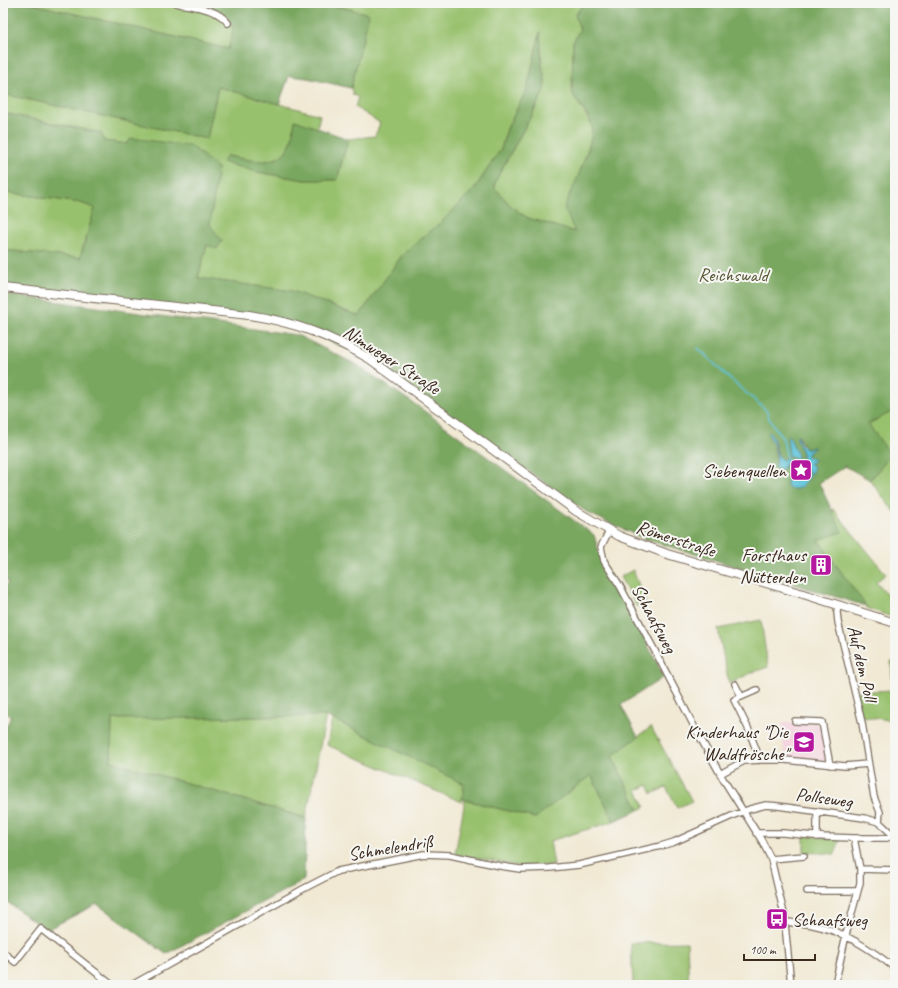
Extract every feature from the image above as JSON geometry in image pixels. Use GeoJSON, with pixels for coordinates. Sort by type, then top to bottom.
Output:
{"type":"FeatureCollection","features":[{"type":"Feature","properties":{"kind":"main road","name":"Nimweger Straße"},"geometry":{"type":"LineString","coordinates":[[3,288],[249,315],[285,322],[315,331],[344,344],[370,359],[576,511],[609,531]]}},
{"type":"Feature","properties":{"kind":"main road","name":"Römerstraße"},"geometry":{"type":"LineString","coordinates":[[609,531],[632,542],[661,552],[895,623]]}},
{"type":"Feature","properties":{"kind":"street"},"geometry":{"type":"LineString","coordinates":[[176,3],[217,13],[228,23]]}},
{"type":"Feature","properties":{"kind":"street","name":"Schaafsweg"},"geometry":{"type":"LineString","coordinates":[[609,531],[601,547],[604,561],[620,586],[720,774],[771,859],[785,922],[791,985]]}},
{"type":"Feature","properties":{"kind":"street","name":"Auf dem Poll"},"geometry":{"type":"LineString","coordinates":[[838,605],[838,622],[862,723],[874,797],[880,812],[879,822]]}},
{"type":"Feature","properties":{"kind":"street"},"geometry":{"type":"LineString","coordinates":[[735,684],[741,696]]}},
{"type":"Feature","properties":{"kind":"street"},"geometry":{"type":"LineString","coordinates":[[757,690],[734,700],[748,728],[760,760]]}},
{"type":"Feature","properties":{"kind":"street"},"geometry":{"type":"LineString","coordinates":[[796,721],[822,722],[830,765]]}},
{"type":"Feature","properties":{"kind":"street"},"geometry":{"type":"LineString","coordinates":[[720,774],[744,761],[785,760],[845,766],[868,764]]}},
{"type":"Feature","properties":{"kind":"street","name":"Pollseweg"},"geometry":{"type":"LineString","coordinates":[[744,812],[766,805],[864,818],[879,822],[894,836]]}},
{"type":"Feature","properties":{"kind":"street"},"geometry":{"type":"LineString","coordinates":[[817,811],[817,837]]}},
{"type":"Feature","properties":{"kind":"street","name":"Schmelendriß"},"geometry":{"type":"LineString","coordinates":[[132,985],[303,888],[338,871],[424,854],[450,855],[520,869],[579,865],[628,855],[674,842],[744,812]]}},
{"type":"Feature","properties":{"kind":"street"},"geometry":{"type":"LineString","coordinates":[[756,833],[783,833],[817,837],[854,838],[887,838],[894,836]]}},
{"type":"Feature","properties":{"kind":"street"},"geometry":{"type":"LineString","coordinates":[[835,984],[860,883],[860,869],[854,838]]}},
{"type":"Feature","properties":{"kind":"street"},"geometry":{"type":"LineString","coordinates":[[771,859],[804,856]]}},
{"type":"Feature","properties":{"kind":"street"},"geometry":{"type":"LineString","coordinates":[[860,869],[895,870]]}},
{"type":"Feature","properties":{"kind":"street"},"geometry":{"type":"LineString","coordinates":[[807,891],[857,892]]}},
{"type":"Feature","properties":{"kind":"street"},"geometry":{"type":"LineString","coordinates":[[785,922],[812,924],[846,935],[895,968]]}},
{"type":"Feature","properties":{"kind":"street"},"geometry":{"type":"LineString","coordinates":[[3,952],[15,962],[41,929],[112,985]]}},
{"type":"Feature","properties":{"kind":"shaded area","name":"Kinderhaus \"Die Waldfrösche\""},"geometry":{"type":"Polygon","coordinates":[[[784,723],[815,723],[820,726],[827,757],[825,761],[823,763],[786,759],[781,729],[784,723]]]}},
{"type":"Feature","properties":{"kind":"green space"},"geometry":{"type":"Polygon","coordinates":[[[3,3],[28,3],[228,49],[233,30],[232,23],[228,18],[216,10],[187,3],[324,3],[369,14],[351,88],[307,78],[289,76],[279,104],[218,87],[207,139],[3,94],[3,3]]]}},
{"type":"Feature","properties":{"kind":"green space"},"geometry":{"type":"Polygon","coordinates":[[[28,3],[187,3],[216,10],[225,16],[231,23],[233,30],[228,49],[28,3]]]}},
{"type":"Feature","properties":{"kind":"green space"},"geometry":{"type":"Polygon","coordinates":[[[324,3],[410,3],[417,5],[418,3],[511,3],[521,5],[522,3],[581,3],[582,6],[575,15],[580,29],[573,42],[572,92],[592,125],[592,136],[576,183],[569,194],[575,232],[528,218],[508,203],[495,188],[495,183],[498,176],[540,100],[545,80],[542,66],[540,34],[527,89],[507,129],[501,149],[475,188],[440,223],[403,254],[359,316],[292,291],[198,278],[207,245],[222,241],[209,225],[218,168],[127,144],[104,141],[101,133],[3,113],[3,94],[207,139],[218,87],[320,115],[317,128],[295,121],[292,139],[287,149],[281,156],[265,161],[255,161],[227,156],[223,162],[257,172],[305,180],[337,180],[348,139],[375,136],[380,123],[355,107],[358,97],[353,95],[351,88],[369,14],[324,3]]]}},
{"type":"Feature","properties":{"kind":"green space","name":"Reichswald"},"geometry":{"type":"Polygon","coordinates":[[[581,3],[895,3],[895,410],[868,424],[891,455],[870,480],[845,466],[819,483],[842,532],[818,540],[866,606],[642,538],[588,513],[370,359],[285,322],[3,286],[3,250],[80,258],[95,208],[81,203],[3,192],[3,113],[101,133],[104,141],[127,144],[131,138],[191,146],[218,168],[210,225],[222,241],[217,249],[207,245],[198,278],[292,291],[359,316],[403,254],[440,223],[475,188],[501,149],[507,129],[527,89],[540,32],[545,90],[498,176],[495,183],[495,188],[508,203],[528,218],[575,232],[564,208],[587,153],[592,131],[591,123],[585,111],[572,92],[573,42],[580,29],[575,15],[582,6],[581,3]],[[768,433],[773,442],[777,463],[775,465],[785,466],[787,462],[789,463],[787,484],[792,488],[798,489],[803,470],[799,468],[804,465],[806,469],[808,463],[812,462],[813,459],[806,455],[814,447],[805,449],[798,435],[802,457],[798,463],[794,465],[793,462],[787,458],[784,460],[780,459],[771,435],[768,433]]]}},
{"type":"Feature","properties":{"kind":"green space"},"geometry":{"type":"Polygon","coordinates":[[[295,120],[348,139],[337,180],[305,180],[257,172],[222,162],[227,156],[246,160],[265,161],[281,156],[288,149],[292,139],[295,120]]]}},
{"type":"Feature","properties":{"kind":"green space"},"geometry":{"type":"Polygon","coordinates":[[[3,192],[81,203],[95,208],[80,258],[3,250],[3,192]]]}},
{"type":"Feature","properties":{"kind":"green space"},"geometry":{"type":"Polygon","coordinates":[[[3,294],[297,335],[357,365],[416,405],[594,535],[601,560],[630,610],[664,677],[621,705],[638,737],[612,756],[639,810],[614,821],[591,775],[535,818],[462,799],[464,784],[326,716],[112,719],[111,761],[306,818],[304,880],[166,954],[97,904],[46,930],[3,899],[3,734],[11,716],[3,712],[3,592],[8,581],[3,579],[3,294]]]}},
{"type":"Feature","properties":{"kind":"green space"},"geometry":{"type":"Polygon","coordinates":[[[895,410],[895,513],[870,480],[891,455],[868,424],[895,410]]]}},
{"type":"Feature","properties":{"kind":"green space"},"geometry":{"type":"Polygon","coordinates":[[[833,509],[886,574],[876,582],[893,602],[892,617],[867,608],[818,540],[841,532],[831,510],[833,509]]]}},
{"type":"Feature","properties":{"kind":"green space"},"geometry":{"type":"Polygon","coordinates":[[[633,570],[646,604],[637,607],[620,577],[633,570]]]}},
{"type":"Feature","properties":{"kind":"green space"},"geometry":{"type":"Polygon","coordinates":[[[761,620],[768,667],[751,673],[729,684],[718,629],[761,620]]]}},
{"type":"Feature","properties":{"kind":"green space"},"geometry":{"type":"Polygon","coordinates":[[[895,661],[895,721],[861,716],[855,692],[893,690],[891,662],[895,661]]]}},
{"type":"Feature","properties":{"kind":"green space"},"geometry":{"type":"Polygon","coordinates":[[[326,716],[306,818],[111,761],[112,719],[326,716]]]}},
{"type":"Feature","properties":{"kind":"green space"},"geometry":{"type":"Polygon","coordinates":[[[332,719],[465,784],[462,802],[327,745],[332,719]]]}},
{"type":"Feature","properties":{"kind":"green space"},"geometry":{"type":"Polygon","coordinates":[[[651,727],[692,801],[677,808],[666,787],[652,794],[648,785],[637,790],[645,807],[639,810],[612,756],[651,727]]]}},
{"type":"Feature","properties":{"kind":"green space"},"geometry":{"type":"Polygon","coordinates":[[[591,775],[614,821],[550,841],[554,865],[523,867],[455,854],[465,800],[535,818],[591,775]]]}},
{"type":"Feature","properties":{"kind":"green space"},"geometry":{"type":"Polygon","coordinates":[[[804,835],[840,840],[835,854],[804,852],[804,835]]]}},
{"type":"Feature","properties":{"kind":"green space"},"geometry":{"type":"Polygon","coordinates":[[[687,942],[689,985],[633,985],[631,943],[687,942]]]}},
{"type":"Feature","properties":{"kind":"water"},"geometry":{"type":"Polygon","coordinates":[[[770,432],[779,457],[782,460],[787,458],[794,465],[800,462],[803,456],[796,436],[797,435],[801,445],[806,450],[815,447],[806,455],[807,457],[813,458],[813,462],[809,463],[814,467],[811,474],[806,469],[805,465],[802,465],[800,468],[810,476],[800,487],[794,489],[787,486],[788,468],[790,466],[788,463],[786,463],[783,469],[775,467],[777,459],[774,446],[768,433],[770,432]]]}},
{"type":"Feature","properties":{"kind":"water"},"geometry":{"type":"Polygon","coordinates":[[[787,436],[789,436],[798,456],[796,459],[789,456],[787,436]]]}},
{"type":"Feature","properties":{"kind":"waterway"},"geometry":{"type":"LineString","coordinates":[[698,348],[730,379],[766,410],[770,420],[783,439],[787,458]]}},
{"type":"Feature","properties":{"kind":"waterway"},"geometry":{"type":"LineString","coordinates":[[894,635],[895,640]]}},
{"type":"Feature","properties":{"kind":"place","name":"Siebenquellen"},"geometry":{"type":"Point","coordinates":[801,470]}},
{"type":"Feature","properties":{"kind":"place","name":"Forsthaus Nütterden"},"geometry":{"type":"Point","coordinates":[821,565]}},
{"type":"Feature","properties":{"kind":"place","name":"Kinderhaus \"Die Waldfrösche\""},"geometry":{"type":"Point","coordinates":[804,742]}},
{"type":"Feature","properties":{"kind":"place","name":"Schaafsweg"},"geometry":{"type":"Point","coordinates":[777,919]}}]}
